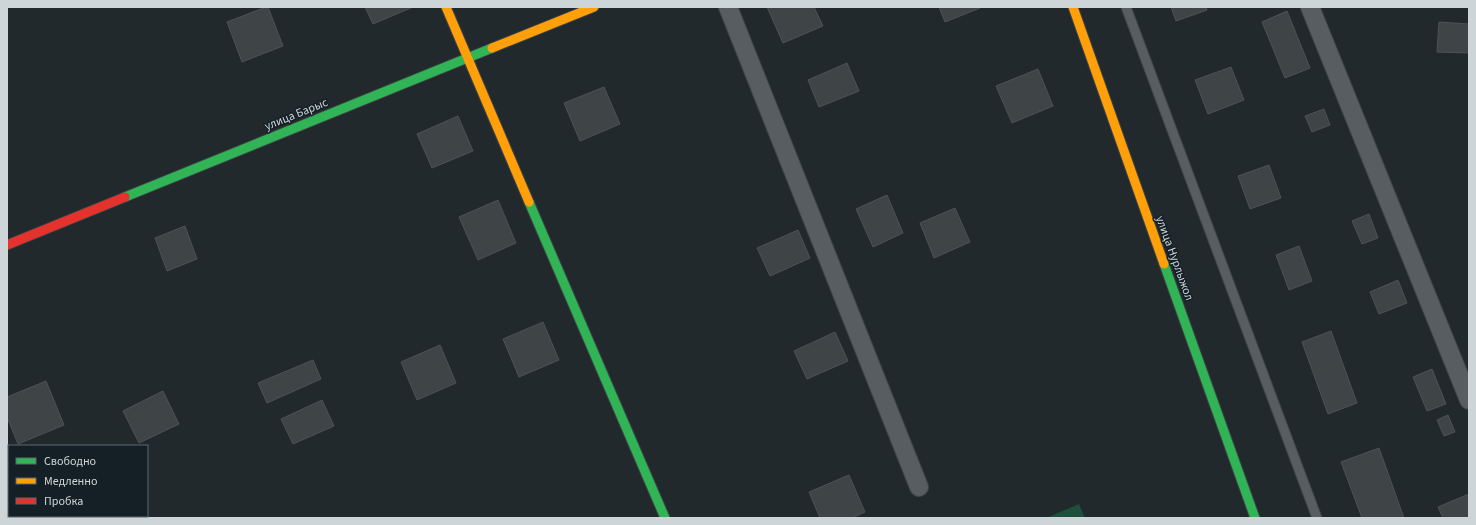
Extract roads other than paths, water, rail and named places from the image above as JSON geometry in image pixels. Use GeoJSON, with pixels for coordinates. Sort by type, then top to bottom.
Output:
{"type":"FeatureCollection","features":[{"type":"Feature","properties":{"kind":"street"},"geometry":{"type":"LineString","coordinates":[[446,7],[665,518]]}},
{"type":"Feature","properties":{"kind":"street","name":"улица Барыс"},"geometry":{"type":"LineString","coordinates":[[7,245],[594,7]]}},
{"type":"Feature","properties":{"kind":"street"},"geometry":{"type":"LineString","coordinates":[[728,7],[919,487]]}},
{"type":"Feature","properties":{"kind":"street","name":"улица Нурлыжол"},"geometry":{"type":"LineString","coordinates":[[1073,7],[1255,518]]}},
{"type":"Feature","properties":{"kind":"street"},"geometry":{"type":"LineString","coordinates":[[1310,7],[1469,400]]}},
{"type":"Feature","properties":{"kind":"lane"},"geometry":{"type":"LineString","coordinates":[[1126,7],[1317,518]]}}]}
